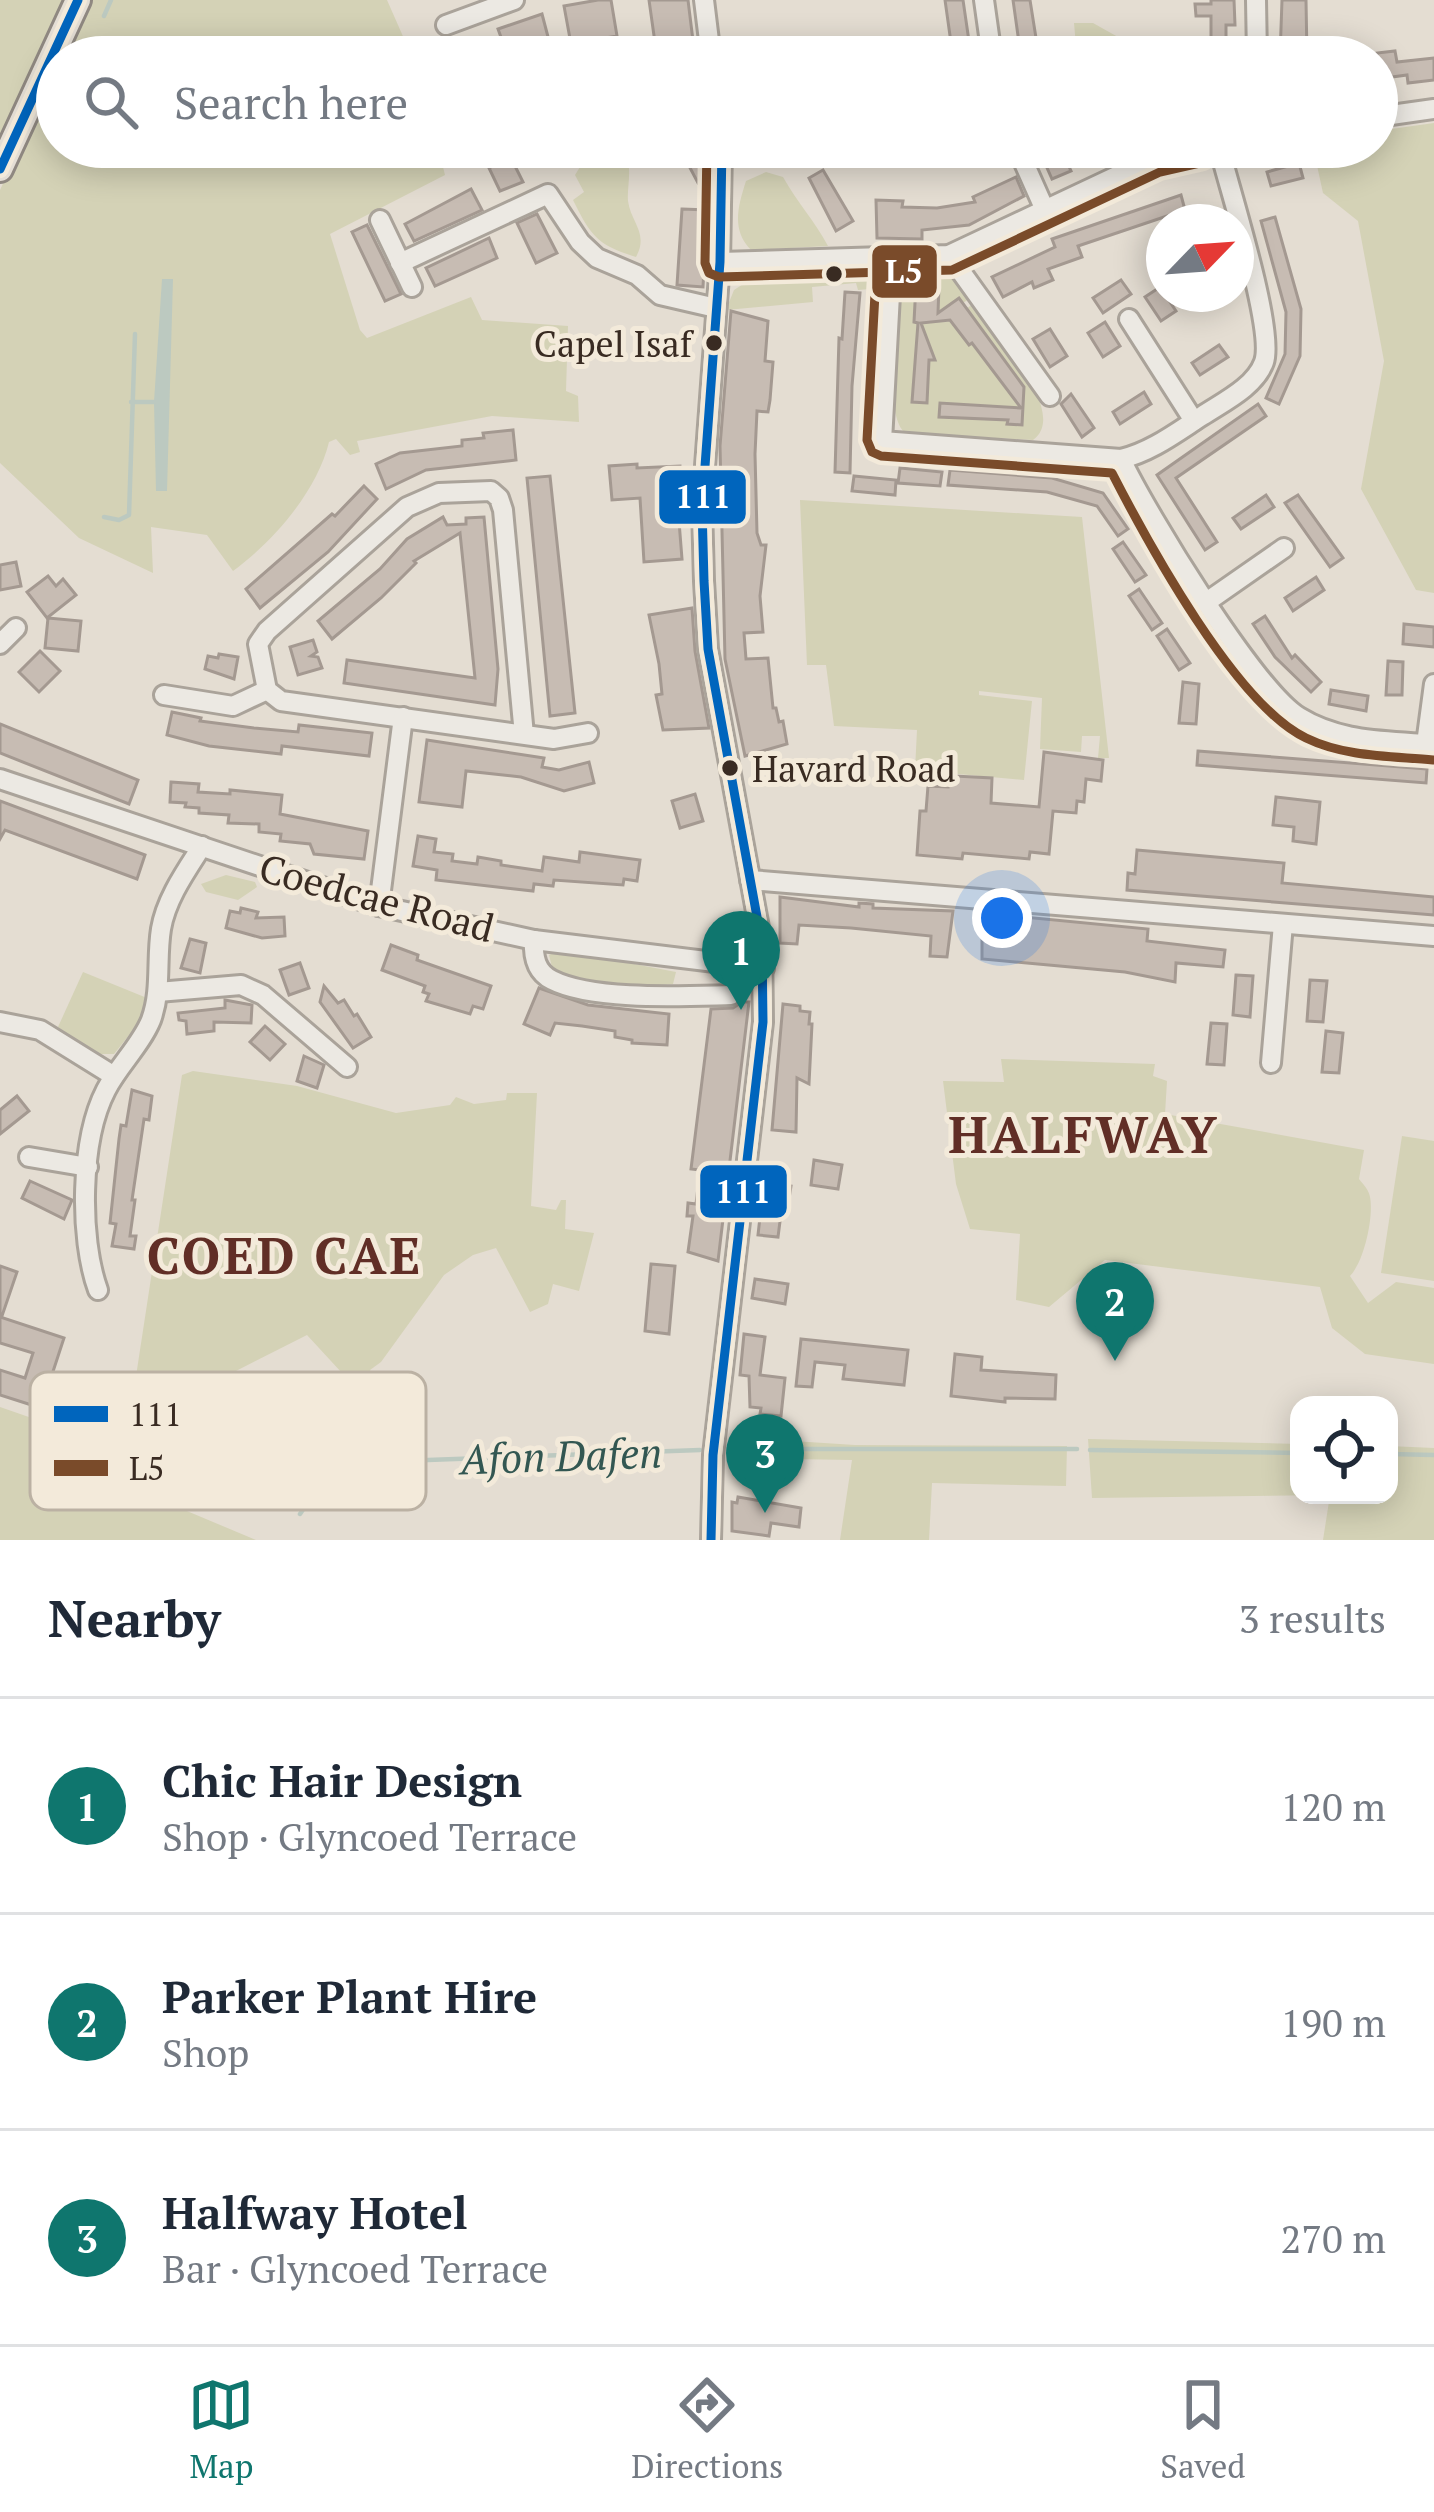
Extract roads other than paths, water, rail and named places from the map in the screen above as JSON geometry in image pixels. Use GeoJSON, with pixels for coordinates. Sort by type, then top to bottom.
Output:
{"type":"FeatureCollection","features":[{"type":"Feature","properties":{"kind":"main road"},"geometry":{"type":"LineString","coordinates":[[61,36],[78,0]]}},
{"type":"Feature","properties":{"kind":"main road"},"geometry":{"type":"LineString","coordinates":[[0,169],[36,91]]}},
{"type":"Feature","properties":{"kind":"street"},"geometry":{"type":"LineString","coordinates":[[446,25],[514,0]]}},
{"type":"Feature","properties":{"kind":"street"},"geometry":{"type":"LineString","coordinates":[[704,0],[709,36]]}},
{"type":"Feature","properties":{"kind":"street"},"geometry":{"type":"LineString","coordinates":[[984,0],[989,36]]}},
{"type":"Feature","properties":{"kind":"street"},"geometry":{"type":"LineString","coordinates":[[1256,0],[1257,36]]}},
{"type":"Feature","properties":{"kind":"street"},"geometry":{"type":"LineString","coordinates":[[1398,114],[1434,109]]}},
{"type":"Feature","properties":{"kind":"street"},"geometry":{"type":"LineString","coordinates":[[711,1540],[713,1455],[763,1022],[764,968],[708,650],[702,507],[720,262],[722,168]]}},
{"type":"Feature","properties":{"kind":"street"},"geometry":{"type":"LineString","coordinates":[[1027,168],[1045,210]]}},
{"type":"Feature","properties":{"kind":"street"},"geometry":{"type":"LineString","coordinates":[[720,262],[949,255],[1134,168]]}},
{"type":"Feature","properties":{"kind":"street"},"geometry":{"type":"LineString","coordinates":[[892,258],[882,441],[1121,459],[1140,454],[1248,384],[1263,365],[1267,344],[1262,311],[1225,168]]}},
{"type":"Feature","properties":{"kind":"street"},"geometry":{"type":"LineString","coordinates":[[400,263],[548,194],[580,242],[597,258],[637,275],[660,295],[716,308]]}},
{"type":"Feature","properties":{"kind":"street"},"geometry":{"type":"LineString","coordinates":[[380,220],[412,287]]}},
{"type":"Feature","properties":{"kind":"street"},"geometry":{"type":"LineString","coordinates":[[949,255],[1050,396]]}},
{"type":"Feature","properties":{"kind":"street"},"geometry":{"type":"LineString","coordinates":[[1130,319],[1194,421]]}},
{"type":"Feature","properties":{"kind":"street"},"geometry":{"type":"LineString","coordinates":[[1121,459],[1132,484],[1254,671],[1298,716],[1358,739],[1430,744],[1434,684]]}},
{"type":"Feature","properties":{"kind":"street"},"geometry":{"type":"LineString","coordinates":[[524,735],[503,510],[499,498],[479,488],[440,493],[407,507],[258,644],[267,690],[281,701],[307,706],[403,717],[524,735],[554,739],[588,733]]}},
{"type":"Feature","properties":{"kind":"street"},"geometry":{"type":"LineString","coordinates":[[1208,601],[1284,548]]}},
{"type":"Feature","properties":{"kind":"street"},"geometry":{"type":"LineString","coordinates":[[0,644],[16,628]]}},
{"type":"Feature","properties":{"kind":"street"},"geometry":{"type":"LineString","coordinates":[[185,676],[173,696],[232,706],[267,690]]}},
{"type":"Feature","properties":{"kind":"street"},"geometry":{"type":"LineString","coordinates":[[379,906],[403,717]]}},
{"type":"Feature","properties":{"kind":"street","name":"Coedcae Road"},"geometry":{"type":"LineString","coordinates":[[0,779],[379,906],[534,940],[764,968]]}},
{"type":"Feature","properties":{"kind":"street"},"geometry":{"type":"LineString","coordinates":[[98,1290],[90,1268],[88,1167],[103,1095],[150,1023],[158,992],[161,927],[202,846]]}},
{"type":"Feature","properties":{"kind":"street"},"geometry":{"type":"LineString","coordinates":[[750,880],[1434,936]]}},
{"type":"Feature","properties":{"kind":"street"},"geometry":{"type":"LineString","coordinates":[[1271,1063],[1282,924]]}},
{"type":"Feature","properties":{"kind":"street"},"geometry":{"type":"LineString","coordinates":[[534,940],[533,957],[552,980],[594,990],[679,989],[731,995]]}},
{"type":"Feature","properties":{"kind":"street"},"geometry":{"type":"LineString","coordinates":[[158,992],[241,985],[263,995],[347,1067]]}},
{"type":"Feature","properties":{"kind":"street"},"geometry":{"type":"LineString","coordinates":[[0,1022],[40,1030],[114,1076]]}},
{"type":"Feature","properties":{"kind":"street"},"geometry":{"type":"LineString","coordinates":[[29,1157],[88,1167]]}},
{"type":"Feature","properties":{"kind":"waterway"},"geometry":{"type":"LineString","coordinates":[[104,16],[111,0]]}},
{"type":"Feature","properties":{"kind":"waterway"},"geometry":{"type":"LineString","coordinates":[[104,517],[119,520],[129,515],[135,334]]}},
{"type":"Feature","properties":{"kind":"waterway"},"geometry":{"type":"LineString","coordinates":[[131,402],[154,402]]}},
{"type":"Feature","properties":{"kind":"waterway","name":"Afon Dafen"},"geometry":{"type":"LineString","coordinates":[[728,1449],[1077,1449]]}},
{"type":"Feature","properties":{"kind":"waterway","name":"Afon Dafen"},"geometry":{"type":"LineString","coordinates":[[426,1460],[700,1450]]}},
{"type":"Feature","properties":{"kind":"waterway","name":"Afon Dafen"},"geometry":{"type":"LineString","coordinates":[[1090,1450],[1290,1453]]}},
{"type":"Feature","properties":{"kind":"waterway","name":"Afon Dafen"},"geometry":{"type":"LineString","coordinates":[[1398,1454],[1434,1455]]}},
{"type":"Feature","properties":{"kind":"waterway","name":"Afon Dafen"},"geometry":{"type":"LineString","coordinates":[[300,1514],[303,1510]]}},
{"type":"Feature","properties":{"kind":"place","name":"Capel Isaf"},"geometry":{"type":"Point","coordinates":[714,343]}},
{"type":"Feature","properties":{"kind":"place","name":"Havard Road"},"geometry":{"type":"Point","coordinates":[730,768]}},
{"type":"Feature","properties":{"kind":"place","name":"Chic Hair Design"},"geometry":{"type":"Point","coordinates":[741,1010]}},
{"type":"Feature","properties":{"kind":"place","name":"Parker Plant Hire"},"geometry":{"type":"Point","coordinates":[1115,1361]}},
{"type":"Feature","properties":{"kind":"place","name":"Halfway Hotel"},"geometry":{"type":"Point","coordinates":[765,1513]}},
{"type":"Feature","properties":{"kind":"district","name":"HALFWAY"},"geometry":{"type":"Point","coordinates":[1084,1134]}},
{"type":"Feature","properties":{"kind":"district","name":"COED CAE"},"geometry":{"type":"Point","coordinates":[285,1255]}}]}
